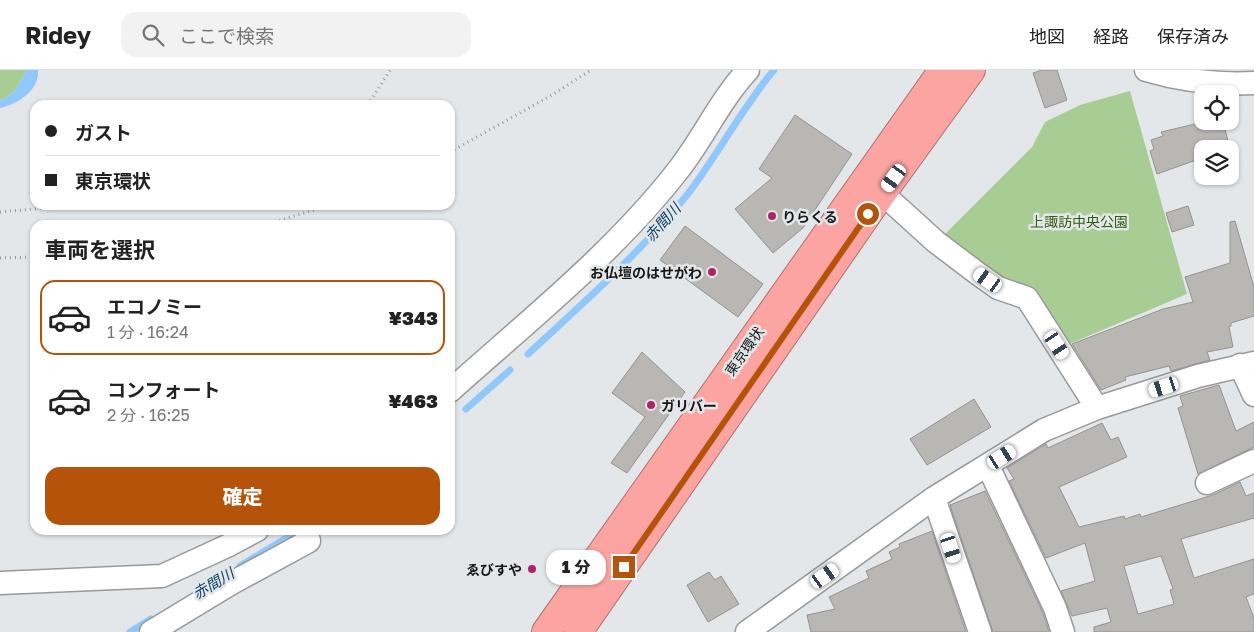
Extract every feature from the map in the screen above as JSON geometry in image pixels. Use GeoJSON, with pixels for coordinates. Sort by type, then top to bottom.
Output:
{"type":"FeatureCollection","features":[{"type":"Feature","properties":{"kind":"highway","name":"東京環状"},"geometry":{"type":"LineString","coordinates":[[546,632],[942,70]]}},
{"type":"Feature","properties":{"kind":"highway","name":"東京環状"},"geometry":{"type":"LineString","coordinates":[[578,632],[882,193],[971,70]]}},
{"type":"Feature","properties":{"kind":"street"},"geometry":{"type":"LineString","coordinates":[[455,387],[537,314],[626,230],[679,169],[732,87],[748,70]]}},
{"type":"Feature","properties":{"kind":"street"},"geometry":{"type":"LineString","coordinates":[[1146,70],[1180,80],[1224,85],[1254,83]]}},
{"type":"Feature","properties":{"kind":"street"},"geometry":{"type":"LineString","coordinates":[[882,193],[936,242],[977,273],[998,288],[1027,298],[1097,408]]}},
{"type":"Feature","properties":{"kind":"street"},"geometry":{"type":"LineString","coordinates":[[747,632],[934,498],[1044,430],[1097,408],[1247,364],[1254,395]]}},
{"type":"Feature","properties":{"kind":"street"},"geometry":{"type":"LineString","coordinates":[[1207,483],[1254,461]]}},
{"type":"Feature","properties":{"kind":"street"},"geometry":{"type":"LineString","coordinates":[[988,466],[1055,608],[1063,632]]}},
{"type":"Feature","properties":{"kind":"street"},"geometry":{"type":"LineString","coordinates":[[934,498],[980,632]]}},
{"type":"Feature","properties":{"kind":"street"},"geometry":{"type":"LineString","coordinates":[[0,583],[162,576],[248,535]]}},
{"type":"Feature","properties":{"kind":"street"},"geometry":{"type":"LineString","coordinates":[[151,632],[230,584],[309,541],[307,535]]}},
{"type":"Feature","properties":{"kind":"path"},"geometry":{"type":"LineString","coordinates":[[371,100],[390,70]]}},
{"type":"Feature","properties":{"kind":"path"},"geometry":{"type":"LineString","coordinates":[[455,149],[552,95],[591,70]]}},
{"type":"Feature","properties":{"kind":"path"},"geometry":{"type":"LineString","coordinates":[[0,212],[30,209]]}},
{"type":"Feature","properties":{"kind":"path"},"geometry":{"type":"LineString","coordinates":[[281,220],[314,210]]}},
{"type":"Feature","properties":{"kind":"path"},"geometry":{"type":"LineString","coordinates":[[0,258],[30,257]]}},
{"type":"Feature","properties":{"kind":"green space"},"geometry":{"type":"Polygon","coordinates":[[[0,70],[27,70],[15,91],[0,101],[0,70]]]}},
{"type":"Feature","properties":{"kind":"green space","name":"上諏訪中央公園"},"geometry":{"type":"Polygon","coordinates":[[[1130,91],[1187,294],[1065,346],[1012,285],[942,237],[1032,147],[1045,122],[1080,105],[1130,91]]]}},
{"type":"Feature","properties":{"kind":"water"},"geometry":{"type":"Polygon","coordinates":[[[27,70],[38,70],[38,77],[32,90],[14,103],[0,108],[0,101],[15,91],[27,70]]]}},
{"type":"Feature","properties":{"kind":"building"},"geometry":{"type":"Polygon","coordinates":[[[1042,70],[1057,70],[1067,100],[1045,108],[1033,73],[1042,70]]]}},
{"type":"Feature","properties":{"kind":"building"},"geometry":{"type":"Polygon","coordinates":[[[795,115],[852,154],[803,228],[773,253],[735,209],[772,178],[759,169],[795,115]]]}},
{"type":"Feature","properties":{"kind":"building"},"geometry":{"type":"Polygon","coordinates":[[[1194,124],[1194,130],[1225,130],[1228,140],[1194,140],[1194,161],[1157,174],[1150,151],[1154,149],[1151,140],[1163,136],[1161,132],[1194,124]]]}},
{"type":"Feature","properties":{"kind":"building"},"geometry":{"type":"Polygon","coordinates":[[[1188,206],[1194,225],[1172,232],[1166,213],[1188,206]]]}},
{"type":"Feature","properties":{"kind":"building"},"geometry":{"type":"Polygon","coordinates":[[[1235,221],[1254,287],[1254,316],[1231,323],[1229,327],[1233,347],[1207,352],[1210,360],[1171,371],[1169,366],[1125,377],[1126,380],[1101,390],[1072,344],[1163,309],[1193,302],[1185,277],[1230,263],[1230,222],[1235,221]]]}},
{"type":"Feature","properties":{"kind":"building","name":"お仏壇のはせがわ"},"geometry":{"type":"Polygon","coordinates":[[[685,226],[763,284],[738,317],[660,260],[685,226]]]}},
{"type":"Feature","properties":{"kind":"building","name":"ガリバー"},"geometry":{"type":"Polygon","coordinates":[[[642,352],[685,392],[627,473],[611,463],[645,417],[612,393],[642,352]]]}},
{"type":"Feature","properties":{"kind":"building"},"geometry":{"type":"Polygon","coordinates":[[[1219,385],[1236,431],[1254,422],[1254,447],[1198,474],[1178,408],[1183,406],[1180,396],[1219,385]]]}},
{"type":"Feature","properties":{"kind":"building"},"geometry":{"type":"Polygon","coordinates":[[[974,399],[991,427],[927,465],[910,439],[974,399]]]}},
{"type":"Feature","properties":{"kind":"building"},"geometry":{"type":"Polygon","coordinates":[[[1102,423],[1111,440],[1118,437],[1127,457],[1059,487],[1079,527],[1124,516],[1125,519],[1140,514],[1141,517],[1213,495],[1240,482],[1246,496],[1254,493],[1254,518],[1181,539],[1194,578],[1254,559],[1254,594],[1246,597],[1254,618],[1254,632],[1094,632],[1094,627],[1111,622],[1107,608],[1072,616],[1061,591],[1095,581],[1085,543],[1046,558],[1009,481],[1014,479],[1007,468],[1046,444],[1048,448],[1102,423]],[[1161,556],[1124,566],[1138,614],[1174,604],[1170,590],[1173,589],[1161,556]]]}},
{"type":"Feature","properties":{"kind":"building"},"geometry":{"type":"Polygon","coordinates":[[[985,491],[1043,613],[1049,632],[993,632],[950,505],[985,491]]]}},
{"type":"Feature","properties":{"kind":"building"},"geometry":{"type":"Polygon","coordinates":[[[932,531],[966,632],[811,632],[807,615],[835,609],[829,597],[869,578],[866,571],[892,559],[889,552],[900,547],[899,544],[932,531]]]}},
{"type":"Feature","properties":{"kind":"building"},"geometry":{"type":"Polygon","coordinates":[[[709,572],[715,580],[721,576],[739,604],[708,622],[687,585],[709,572]]]}},
{"type":"Feature","properties":{"kind":"waterway","name":"赤間川"},"geometry":{"type":"LineString","coordinates":[[528,354],[610,278],[669,217],[698,180],[751,100],[774,70]]}},
{"type":"Feature","properties":{"kind":"waterway","name":"赤間川"},"geometry":{"type":"LineString","coordinates":[[466,409],[510,370]]}},
{"type":"Feature","properties":{"kind":"waterway","name":"赤間川"},"geometry":{"type":"LineString","coordinates":[[240,566],[292,535]]}},
{"type":"Feature","properties":{"kind":"waterway","name":"赤間川"},"geometry":{"type":"LineString","coordinates":[[130,632],[151,619]]}},
{"type":"Feature","properties":{"kind":"place","name":"りらくる"},"geometry":{"type":"Point","coordinates":[772,216]}},
{"type":"Feature","properties":{"kind":"place","name":"お仏壇のはせがわ"},"geometry":{"type":"Point","coordinates":[712,272]}},
{"type":"Feature","properties":{"kind":"place","name":"ガリバー"},"geometry":{"type":"Point","coordinates":[651,405]}},
{"type":"Feature","properties":{"kind":"place","name":"ゑびすや"},"geometry":{"type":"Point","coordinates":[532,569]}},
{"type":"Feature","properties":{"kind":"route"},"geometry":{"type":"LineString","coordinates":[[624,567],[868,214]]}}]}
